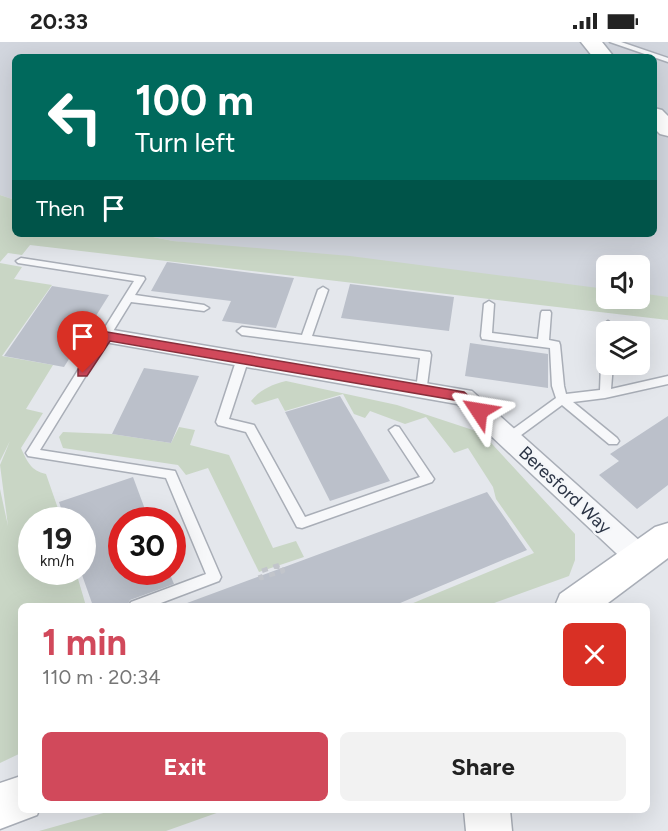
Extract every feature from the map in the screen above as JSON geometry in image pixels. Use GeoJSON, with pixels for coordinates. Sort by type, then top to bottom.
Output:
{"type":"FeatureCollection","features":[{"type":"Feature","properties":{"kind":"street"},"geometry":{"type":"LineString","coordinates":[[591,42],[601,54]]}},
{"type":"Feature","properties":{"kind":"street"},"geometry":{"type":"LineString","coordinates":[[657,118],[668,129]]}},
{"type":"Feature","properties":{"kind":"street","name":"Beresford Way"},"geometry":{"type":"LineString","coordinates":[[107,336],[464,397],[509,438],[654,549]]}},
{"type":"Feature","properties":{"kind":"street"},"geometry":{"type":"LineString","coordinates":[[578,603],[654,549]]}},
{"type":"Feature","properties":{"kind":"street"},"geometry":{"type":"LineString","coordinates":[[0,806],[18,800]]}},
{"type":"Feature","properties":{"kind":"street"},"geometry":{"type":"LineString","coordinates":[[487,813],[489,831]]}},
{"type":"Feature","properties":{"kind":"lane"},"geometry":{"type":"LineString","coordinates":[[614,42],[650,54]]}},
{"type":"Feature","properties":{"kind":"lane"},"geometry":{"type":"LineString","coordinates":[[21,261],[140,279],[33,453],[171,474],[214,577],[144,603]]}},
{"type":"Feature","properties":{"kind":"lane"},"geometry":{"type":"LineString","coordinates":[[306,339],[323,290]]}},
{"type":"Feature","properties":{"kind":"lane"},"geometry":{"type":"LineString","coordinates":[[129,298],[204,308]]}},
{"type":"Feature","properties":{"kind":"lane"},"geometry":{"type":"LineString","coordinates":[[489,304],[486,336],[555,345],[558,386],[562,399],[613,441]]}},
{"type":"Feature","properties":{"kind":"lane"},"geometry":{"type":"LineString","coordinates":[[543,344],[546,313]]}},
{"type":"Feature","properties":{"kind":"lane"},"geometry":{"type":"LineString","coordinates":[[242,331],[426,355],[422,390]]}},
{"type":"Feature","properties":{"kind":"lane"},"geometry":{"type":"LineString","coordinates":[[243,358],[222,422],[250,428],[302,523],[428,479],[395,430]]}},
{"type":"Feature","properties":{"kind":"lane"},"geometry":{"type":"LineString","coordinates":[[605,394],[606,375]]}},
{"type":"Feature","properties":{"kind":"lane"},"geometry":{"type":"LineString","coordinates":[[509,438],[562,399],[605,394],[668,380]]}},
{"type":"Feature","properties":{"kind":"path"},"geometry":{"type":"LineString","coordinates":[[280,565],[283,571],[261,578],[259,572],[280,565]]}},
{"type":"Feature","properties":{"kind":"shaded area"},"geometry":{"type":"Polygon","coordinates":[[[0,42],[668,42],[668,298],[650,296],[650,255],[596,255],[596,290],[153,237],[657,237],[657,54],[12,54],[12,199],[0,195],[0,42]]]}},
{"type":"Feature","properties":{"kind":"green space"},"geometry":{"type":"Polygon","coordinates":[[[0,195],[12,199],[12,237],[153,237],[173,241],[350,256],[596,288],[596,309],[650,309],[650,295],[668,297],[668,320],[30,245],[22,255],[8,253],[0,262],[0,195]]]}},
{"type":"Feature","properties":{"kind":"green space"},"geometry":{"type":"Polygon","coordinates":[[[0,263],[22,267],[14,279],[52,285],[2,356],[53,365],[26,409],[43,413],[21,448],[33,468],[46,474],[57,507],[18,507],[18,585],[80,585],[85,603],[18,603],[18,754],[0,763],[0,489],[8,526],[0,465],[10,441],[0,461],[0,263]]]}},
{"type":"Feature","properties":{"kind":"green space"},"geometry":{"type":"Polygon","coordinates":[[[286,381],[397,405],[482,433],[575,534],[575,560],[569,576],[494,603],[413,603],[534,553],[496,499],[493,487],[468,448],[454,453],[426,417],[405,424],[370,411],[365,418],[354,414],[343,394],[285,411],[278,398],[255,405],[251,401],[259,393],[286,381]]]}},
{"type":"Feature","properties":{"kind":"green space"},"geometry":{"type":"Polygon","coordinates":[[[179,427],[195,430],[190,445],[229,455],[273,548],[296,541],[304,557],[259,572],[208,468],[186,475],[178,465],[63,448],[59,437],[63,432],[112,434],[171,443],[179,427]]]}},
{"type":"Feature","properties":{"kind":"green space"},"geometry":{"type":"Polygon","coordinates":[[[103,813],[217,813],[166,831],[39,831],[103,813]]]}},
{"type":"Feature","properties":{"kind":"building"},"geometry":{"type":"Polygon","coordinates":[[[167,262],[294,278],[276,328],[222,321],[231,301],[151,291],[167,262]]]}},
{"type":"Feature","properties":{"kind":"building"},"geometry":{"type":"Polygon","coordinates":[[[350,284],[454,297],[449,331],[341,318],[350,284]]]}},
{"type":"Feature","properties":{"kind":"building"},"geometry":{"type":"Polygon","coordinates":[[[52,286],[109,295],[64,367],[4,356],[52,286]]]}},
{"type":"Feature","properties":{"kind":"building"},"geometry":{"type":"Polygon","coordinates":[[[470,343],[548,354],[548,388],[465,376],[470,343]]]}},
{"type":"Feature","properties":{"kind":"building"},"geometry":{"type":"Polygon","coordinates":[[[144,368],[199,376],[171,443],[112,434],[144,368]]]}},
{"type":"Feature","properties":{"kind":"building"},"geometry":{"type":"Polygon","coordinates":[[[340,396],[390,481],[330,501],[285,412],[340,396]]]}},
{"type":"Feature","properties":{"kind":"building"},"geometry":{"type":"Polygon","coordinates":[[[668,416],[668,485],[637,509],[599,475],[619,461],[610,454],[668,416]]]}},
{"type":"Feature","properties":{"kind":"building"},"geometry":{"type":"Polygon","coordinates":[[[133,477],[144,507],[108,507],[108,585],[171,585],[130,600],[128,603],[92,603],[86,585],[96,585],[96,507],[61,507],[59,502],[133,477]]]}},
{"type":"Feature","properties":{"kind":"building"},"geometry":{"type":"Polygon","coordinates":[[[487,492],[527,550],[400,603],[187,603],[487,492]]]}},
{"type":"Feature","properties":{"kind":"route"},"geometry":{"type":"LineString","coordinates":[[83,373],[107,336],[464,397],[479,411]]}}]}
